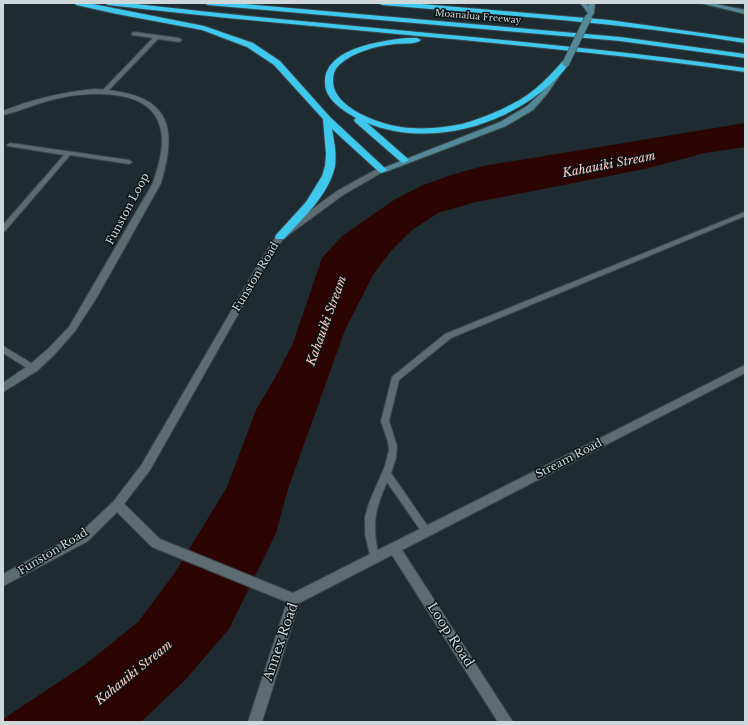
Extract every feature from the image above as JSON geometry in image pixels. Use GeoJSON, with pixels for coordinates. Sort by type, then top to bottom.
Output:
{"type":"FeatureCollection","features":[{"type":"Feature","properties":{"kind":"highway"},"geometry":{"type":"LineString","coordinates":[[79,3],[117,12],[204,28],[250,45],[277,64],[327,119],[382,170]]}},
{"type":"Feature","properties":{"kind":"highway"},"geometry":{"type":"LineString","coordinates":[[108,3],[196,13],[388,30],[644,57],[745,70]]}},
{"type":"Feature","properties":{"kind":"highway","name":"Moanalua Freeway"},"geometry":{"type":"LineString","coordinates":[[208,3],[620,39],[745,56]]}},
{"type":"Feature","properties":{"kind":"highway","name":"Moanalua Freeway"},"geometry":{"type":"LineString","coordinates":[[382,3],[616,22],[745,40]]}},
{"type":"Feature","properties":{"kind":"highway"},"geometry":{"type":"LineString","coordinates":[[404,160],[339,104],[332,95],[329,86],[329,77],[332,70],[339,61],[359,50],[387,42],[429,40],[644,57]]}},
{"type":"Feature","properties":{"kind":"highway"},"geometry":{"type":"LineString","coordinates":[[339,104],[356,115],[384,127],[426,131],[447,130],[501,114],[538,91],[566,63]]}},
{"type":"Feature","properties":{"kind":"highway"},"geometry":{"type":"LineString","coordinates":[[280,237],[321,188],[327,176],[330,166],[330,156],[327,119]]}},
{"type":"Feature","properties":{"kind":"street"},"geometry":{"type":"LineString","coordinates":[[583,3],[591,13]]}},
{"type":"Feature","properties":{"kind":"street","name":"Funston Road"},"geometry":{"type":"LineString","coordinates":[[3,580],[84,536],[117,505],[150,461],[259,270],[280,237],[340,193],[382,170],[404,160],[503,124],[530,108],[545,93],[566,63],[591,13],[592,3]]}},
{"type":"Feature","properties":{"kind":"street"},"geometry":{"type":"LineString","coordinates":[[703,3],[745,12]]}},
{"type":"Feature","properties":{"kind":"street","name":"Funston Loop"},"geometry":{"type":"LineString","coordinates":[[3,113],[33,102],[61,96],[104,92],[130,96],[137,98],[152,108],[157,114],[163,122],[166,140],[161,170],[157,182],[79,319],[51,352],[33,368],[3,388]]}},
{"type":"Feature","properties":{"kind":"street","name":"Stream Road"},"geometry":{"type":"LineString","coordinates":[[394,547],[745,369]]}},
{"type":"Feature","properties":{"kind":"street"},"geometry":{"type":"LineString","coordinates":[[117,505],[149,537],[165,547],[294,599]]}},
{"type":"Feature","properties":{"kind":"street","name":"Annex Road"},"geometry":{"type":"LineString","coordinates":[[255,722],[294,599],[394,547]]}},
{"type":"Feature","properties":{"kind":"street","name":"Loop Road"},"geometry":{"type":"LineString","coordinates":[[394,547],[506,722]]}},
{"type":"Feature","properties":{"kind":"lane"},"geometry":{"type":"LineString","coordinates":[[134,34],[179,40]]}},
{"type":"Feature","properties":{"kind":"lane"},"geometry":{"type":"LineString","coordinates":[[104,92],[157,37]]}},
{"type":"Feature","properties":{"kind":"lane"},"geometry":{"type":"LineString","coordinates":[[10,146],[129,162]]}},
{"type":"Feature","properties":{"kind":"lane"},"geometry":{"type":"LineString","coordinates":[[3,229],[68,154]]}},
{"type":"Feature","properties":{"kind":"lane"},"geometry":{"type":"LineString","coordinates":[[374,557],[369,524],[371,512],[386,475],[393,450],[393,443],[386,428],[385,421],[395,379],[448,336],[745,214]]}},
{"type":"Feature","properties":{"kind":"lane"},"geometry":{"type":"LineString","coordinates":[[3,349],[33,368]]}},
{"type":"Feature","properties":{"kind":"lane"},"geometry":{"type":"LineString","coordinates":[[386,475],[426,531]]}},
{"type":"Feature","properties":{"kind":"water","name":"Kahauiki Stream"},"geometry":{"type":"Polygon","coordinates":[[[745,123],[745,147],[705,153],[644,169],[472,203],[438,213],[412,230],[391,251],[373,275],[345,330],[288,489],[276,533],[229,629],[187,678],[141,722],[3,722],[3,719],[86,664],[138,622],[174,574],[227,487],[256,410],[293,343],[322,258],[342,236],[394,200],[421,186],[451,175],[483,166],[745,123]]]}}]}
